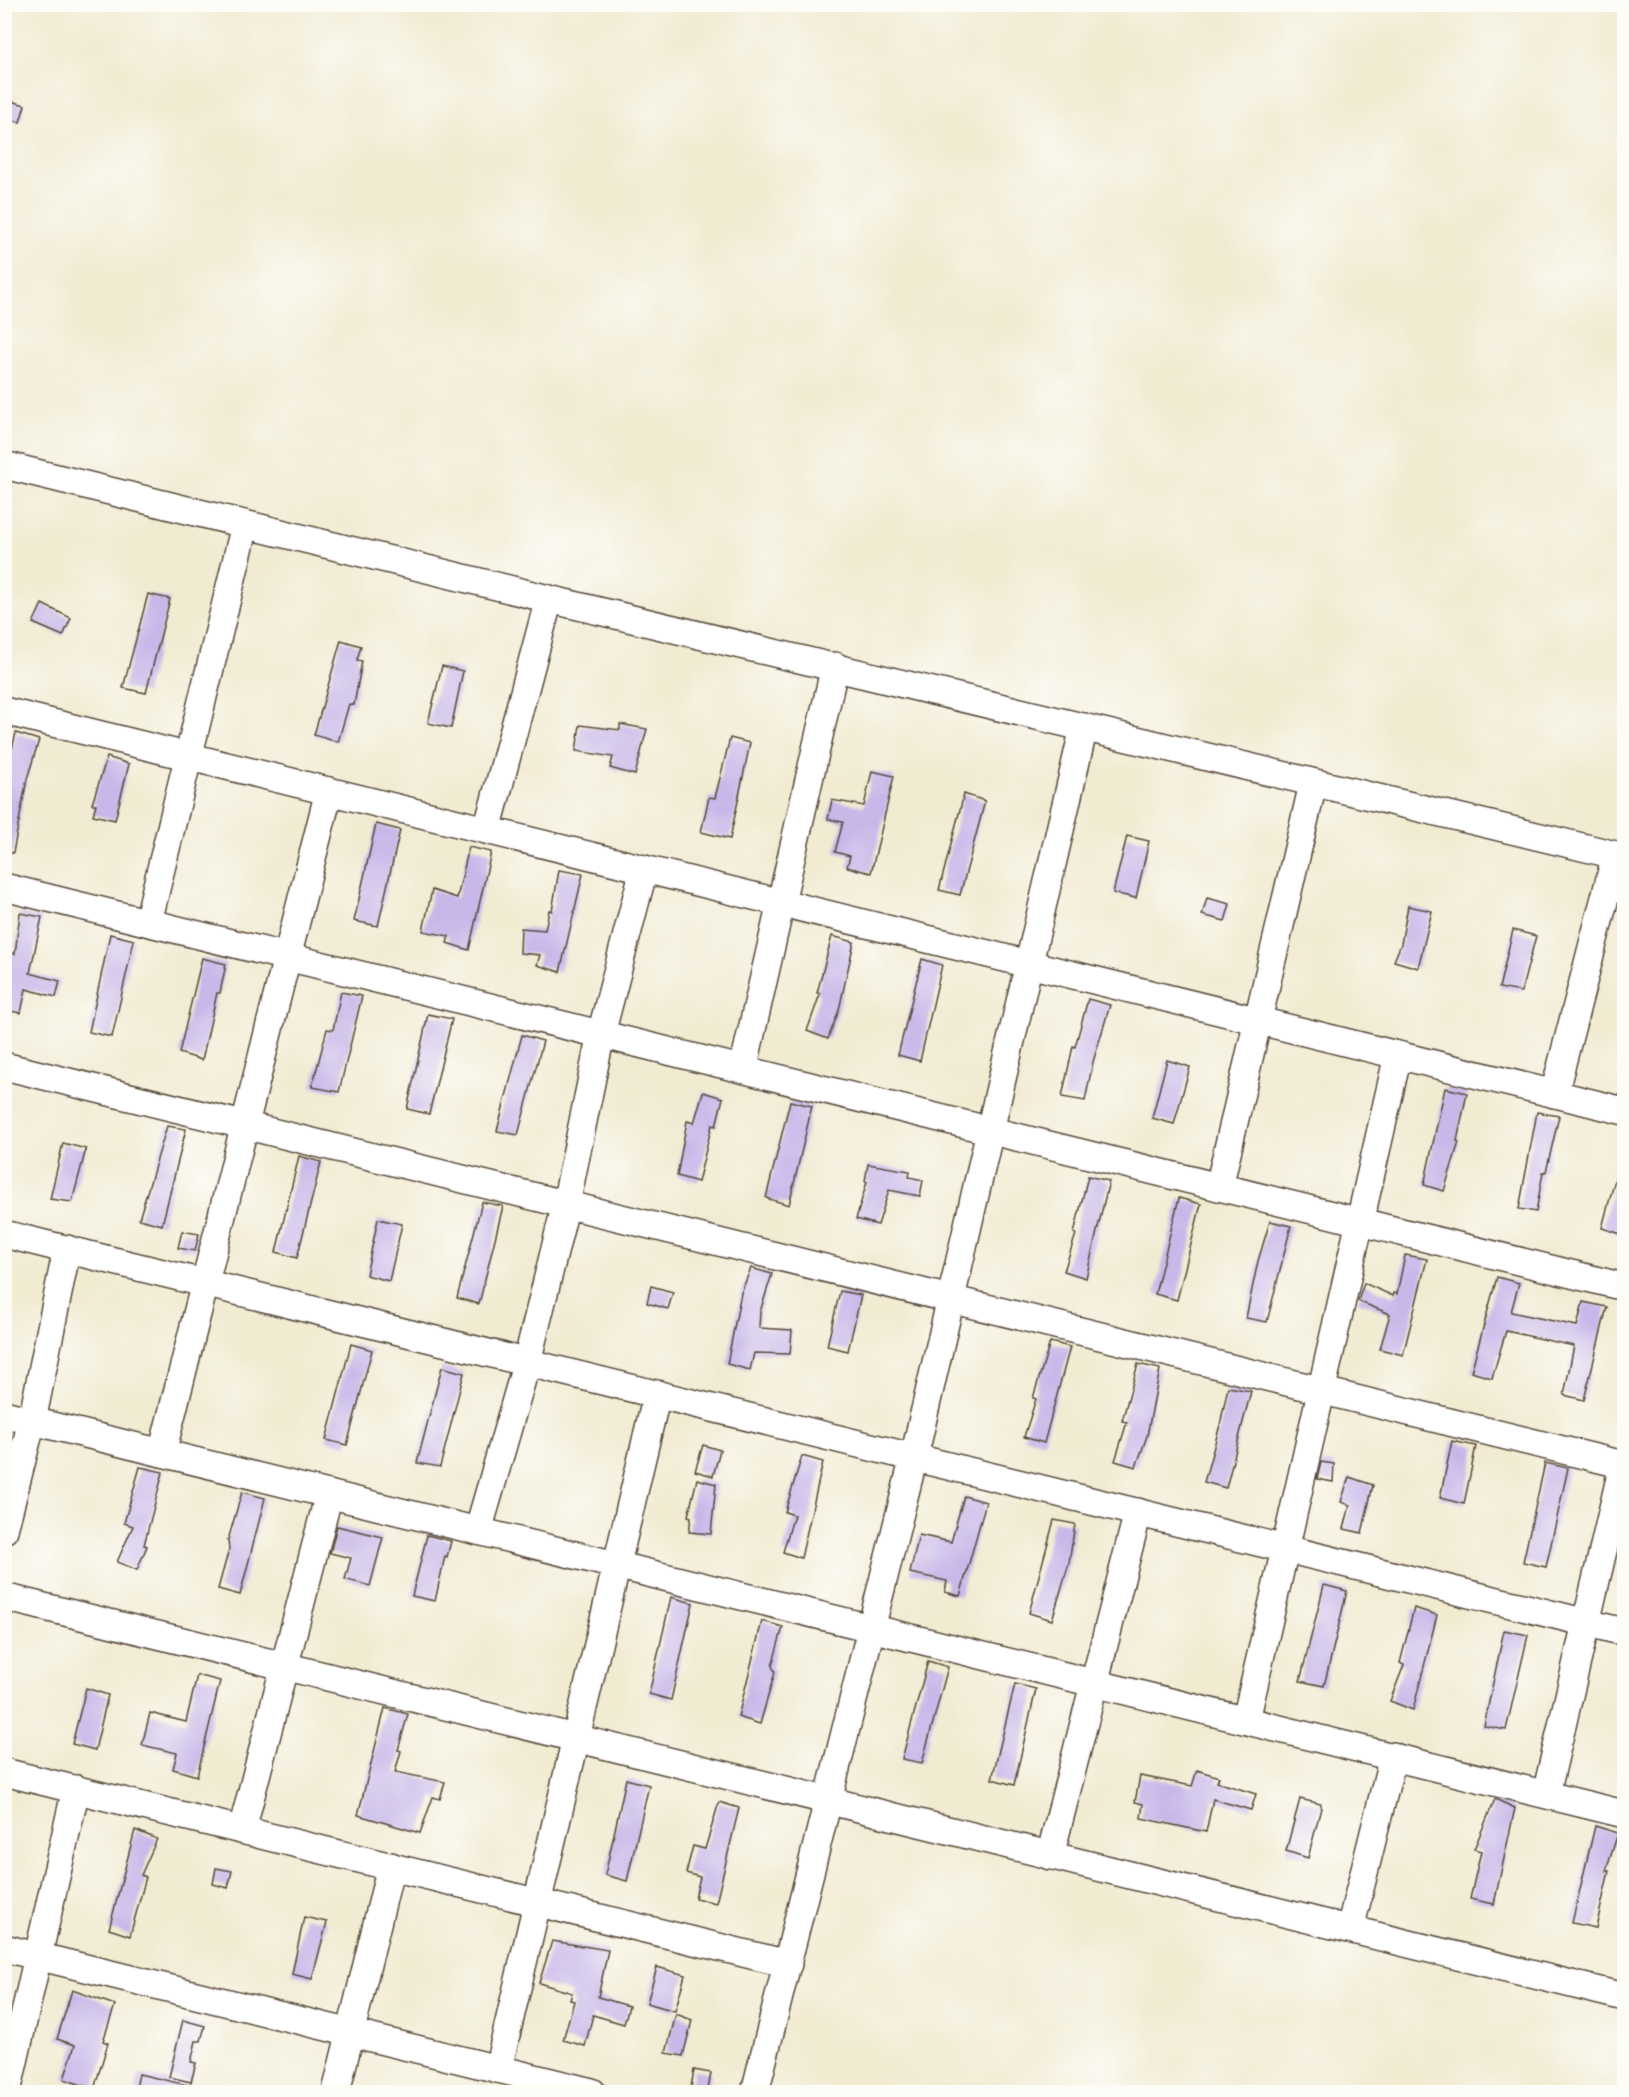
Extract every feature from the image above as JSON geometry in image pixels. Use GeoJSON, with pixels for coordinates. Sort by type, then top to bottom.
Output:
{"type":"FeatureCollection","features":[{"type":"Feature","properties":{"kind":"street"},"geometry":{"type":"LineString","coordinates":[[4,465],[1313,784],[1620,856],[1554,1094]]}},
{"type":"Feature","properties":{"kind":"street"},"geometry":{"type":"LineString","coordinates":[[148,922],[191,757],[245,525]]}},
{"type":"Feature","properties":{"kind":"street"},"geometry":{"type":"LineString","coordinates":[[487,830],[549,599]]}},
{"type":"Feature","properties":{"kind":"street"},"geometry":{"type":"LineString","coordinates":[[743,1069],[783,903],[835,666]]}},
{"type":"Feature","properties":{"kind":"street"},"geometry":{"type":"LineString","coordinates":[[4,711],[1624,1111]]}},
{"type":"Feature","properties":{"kind":"street"},"geometry":{"type":"LineString","coordinates":[[756,2092],[914,1457],[988,1130],[1084,727]]}},
{"type":"Feature","properties":{"kind":"street"},"geometry":{"type":"LineString","coordinates":[[1219,1187],[1313,784]]}},
{"type":"Feature","properties":{"kind":"street"},"geometry":{"type":"LineString","coordinates":[[162,1453],[329,791]]}},
{"type":"Feature","properties":{"kind":"street"},"geometry":{"type":"LineString","coordinates":[[478,1531],[527,1362],[566,1204],[601,1034],[644,869]]}},
{"type":"Feature","properties":{"kind":"street"},"geometry":{"type":"LineString","coordinates":[[4,887],[1624,1287]]}},
{"type":"Feature","properties":{"kind":"street"},"geometry":{"type":"LineString","coordinates":[[1246,1720],[1398,1055]]}},
{"type":"Feature","properties":{"kind":"street"},"geometry":{"type":"LineString","coordinates":[[4,1066],[1624,1464],[1546,1794]]}},
{"type":"Feature","properties":{"kind":"street"},"geometry":{"type":"LineString","coordinates":[[4,1234],[1624,1632]]}},
{"type":"Feature","properties":{"kind":"street"},"geometry":{"type":"LineString","coordinates":[[4,1530],[32,1421],[67,1249]]}},
{"type":"Feature","properties":{"kind":"street"},"geometry":{"type":"LineString","coordinates":[[498,2069],[657,1394]]}},
{"type":"Feature","properties":{"kind":"street"},"geometry":{"type":"LineString","coordinates":[[4,1414],[1624,1814]]}},
{"type":"Feature","properties":{"kind":"street"},"geometry":{"type":"LineString","coordinates":[[242,1830],[329,1494]]}},
{"type":"Feature","properties":{"kind":"street"},"geometry":{"type":"LineString","coordinates":[[1050,1856],[1138,1512]]}},
{"type":"Feature","properties":{"kind":"street"},"geometry":{"type":"LineString","coordinates":[[4,1597],[1624,1997]]}},
{"type":"Feature","properties":{"kind":"street"},"geometry":{"type":"LineString","coordinates":[[1350,1929],[1393,1756]]}},
{"type":"Feature","properties":{"kind":"street"},"geometry":{"type":"LineString","coordinates":[[4,1772],[788,1964]]}},
{"type":"Feature","properties":{"kind":"street"},"geometry":{"type":"LineString","coordinates":[[8,2092],[76,1789]]}},
{"type":"Feature","properties":{"kind":"street"},"geometry":{"type":"LineString","coordinates":[[336,2092],[391,1866]]}},
{"type":"Feature","properties":{"kind":"street"},"geometry":{"type":"LineString","coordinates":[[4,1948],[592,2092]]}},
{"type":"Feature","properties":{"kind":"building"},"geometry":{"type":"Polygon","coordinates":[[[4,99],[25,105],[20,122],[4,118],[4,99]]]}},
{"type":"Feature","properties":{"kind":"building"},"geometry":{"type":"Polygon","coordinates":[[[148,594],[170,599],[146,693],[123,688],[148,594]]]}},
{"type":"Feature","properties":{"kind":"building"},"geometry":{"type":"Polygon","coordinates":[[[42,604],[71,618],[63,636],[33,623],[42,604]]]}},
{"type":"Feature","properties":{"kind":"building"},"geometry":{"type":"Polygon","coordinates":[[[341,640],[361,646],[357,660],[362,661],[354,705],[349,704],[338,742],[314,735],[341,640]]]}},
{"type":"Feature","properties":{"kind":"building"},"geometry":{"type":"Polygon","coordinates":[[[442,666],[463,671],[451,728],[428,723],[442,666]]]}},
{"type":"Feature","properties":{"kind":"building"},"geometry":{"type":"Polygon","coordinates":[[[620,724],[647,729],[635,775],[610,768],[613,757],[576,751],[580,725],[620,730],[620,724]]]}},
{"type":"Feature","properties":{"kind":"building"},"geometry":{"type":"Polygon","coordinates":[[[16,733],[39,740],[27,779],[13,853],[4,853],[4,780],[16,733]]]}},
{"type":"Feature","properties":{"kind":"building"},"geometry":{"type":"Polygon","coordinates":[[[730,738],[750,743],[730,839],[701,832],[709,797],[715,798],[730,738]]]}},
{"type":"Feature","properties":{"kind":"building"},"geometry":{"type":"Polygon","coordinates":[[[107,757],[129,764],[115,820],[93,815],[96,804],[92,804],[107,757]]]}},
{"type":"Feature","properties":{"kind":"building"},"geometry":{"type":"Polygon","coordinates":[[[872,771],[894,776],[871,873],[847,867],[850,856],[835,852],[843,822],[828,819],[832,800],[864,806],[872,771]]]}},
{"type":"Feature","properties":{"kind":"building"},"geometry":{"type":"Polygon","coordinates":[[[964,794],[985,801],[960,895],[939,890],[964,794]]]}},
{"type":"Feature","properties":{"kind":"building"},"geometry":{"type":"Polygon","coordinates":[[[376,824],[400,830],[378,926],[354,921],[376,824]]]}},
{"type":"Feature","properties":{"kind":"building"},"geometry":{"type":"Polygon","coordinates":[[[1127,836],[1149,841],[1136,898],[1113,893],[1127,836]]]}},
{"type":"Feature","properties":{"kind":"building"},"geometry":{"type":"Polygon","coordinates":[[[469,847],[491,852],[469,950],[447,943],[449,936],[423,931],[432,890],[457,898],[469,847]]]}},
{"type":"Feature","properties":{"kind":"building"},"geometry":{"type":"Polygon","coordinates":[[[559,870],[583,874],[560,972],[537,965],[540,955],[520,953],[521,928],[545,930],[549,910],[552,911],[559,870]]]}},
{"type":"Feature","properties":{"kind":"building"},"geometry":{"type":"Polygon","coordinates":[[[1207,898],[1230,904],[1225,921],[1202,915],[1207,898]]]}},
{"type":"Feature","properties":{"kind":"building"},"geometry":{"type":"Polygon","coordinates":[[[1408,906],[1432,911],[1418,968],[1394,961],[1401,944],[1408,906]]]}},
{"type":"Feature","properties":{"kind":"building"},"geometry":{"type":"Polygon","coordinates":[[[20,913],[42,917],[30,973],[60,981],[56,997],[26,989],[21,1013],[4,1010],[4,982],[11,953],[15,954],[20,913]]]}},
{"type":"Feature","properties":{"kind":"building"},"geometry":{"type":"Polygon","coordinates":[[[1513,930],[1536,936],[1521,992],[1499,988],[1513,930]]]}},
{"type":"Feature","properties":{"kind":"building"},"geometry":{"type":"Polygon","coordinates":[[[110,934],[134,940],[112,1037],[89,1032],[110,934]]]}},
{"type":"Feature","properties":{"kind":"building"},"geometry":{"type":"Polygon","coordinates":[[[832,936],[854,942],[839,1010],[828,1039],[807,1031],[820,994],[817,993],[832,936]]]}},
{"type":"Feature","properties":{"kind":"building"},"geometry":{"type":"Polygon","coordinates":[[[202,958],[226,964],[202,1060],[179,1053],[202,958]]]}},
{"type":"Feature","properties":{"kind":"building"},"geometry":{"type":"Polygon","coordinates":[[[922,959],[942,965],[920,1061],[898,1055],[922,959]]]}},
{"type":"Feature","properties":{"kind":"building"},"geometry":{"type":"Polygon","coordinates":[[[341,992],[362,996],[339,1092],[312,1087],[327,1029],[333,1030],[341,992]]]}},
{"type":"Feature","properties":{"kind":"building"},"geometry":{"type":"Polygon","coordinates":[[[1088,999],[1110,1005],[1093,1062],[1085,1101],[1062,1097],[1073,1046],[1075,1047],[1088,999]]]}},
{"type":"Feature","properties":{"kind":"building"},"geometry":{"type":"Polygon","coordinates":[[[428,1014],[452,1019],[429,1114],[407,1109],[428,1014]]]}},
{"type":"Feature","properties":{"kind":"building"},"geometry":{"type":"Polygon","coordinates":[[[522,1035],[543,1041],[518,1135],[497,1131],[522,1035]]]}},
{"type":"Feature","properties":{"kind":"building"},"geometry":{"type":"Polygon","coordinates":[[[1167,1060],[1190,1067],[1174,1124],[1152,1118],[1167,1060]]]}},
{"type":"Feature","properties":{"kind":"building"},"geometry":{"type":"Polygon","coordinates":[[[1445,1088],[1467,1093],[1457,1141],[1459,1142],[1444,1191],[1424,1185],[1445,1088]]]}},
{"type":"Feature","properties":{"kind":"building"},"geometry":{"type":"Polygon","coordinates":[[[703,1092],[723,1098],[716,1126],[712,1125],[698,1182],[677,1176],[687,1121],[694,1123],[703,1092]]]}},
{"type":"Feature","properties":{"kind":"building"},"geometry":{"type":"Polygon","coordinates":[[[790,1101],[812,1106],[789,1205],[766,1198],[790,1101]]]}},
{"type":"Feature","properties":{"kind":"building"},"geometry":{"type":"Polygon","coordinates":[[[1537,1112],[1559,1116],[1546,1172],[1543,1172],[1536,1212],[1519,1209],[1537,1112]]]}},
{"type":"Feature","properties":{"kind":"building"},"geometry":{"type":"Polygon","coordinates":[[[167,1126],[186,1129],[162,1225],[139,1219],[167,1126]]]}},
{"type":"Feature","properties":{"kind":"building"},"geometry":{"type":"Polygon","coordinates":[[[63,1143],[86,1149],[72,1202],[50,1199],[63,1143]]]}},
{"type":"Feature","properties":{"kind":"building"},"geometry":{"type":"Polygon","coordinates":[[[299,1156],[321,1162],[297,1258],[276,1252],[299,1156]]]}},
{"type":"Feature","properties":{"kind":"building"},"geometry":{"type":"Polygon","coordinates":[[[868,1164],[910,1171],[909,1177],[923,1180],[920,1196],[889,1190],[878,1225],[856,1219],[867,1182],[865,1181],[868,1164]]]}},
{"type":"Feature","properties":{"kind":"building"},"geometry":{"type":"Polygon","coordinates":[[[1619,1164],[1624,1165],[1624,1235],[1602,1228],[1619,1164]]]}},
{"type":"Feature","properties":{"kind":"building"},"geometry":{"type":"Polygon","coordinates":[[[1088,1176],[1109,1181],[1086,1278],[1064,1271],[1076,1234],[1074,1233],[1088,1176]]]}},
{"type":"Feature","properties":{"kind":"building"},"geometry":{"type":"Polygon","coordinates":[[[1179,1198],[1201,1204],[1177,1300],[1155,1294],[1179,1198]]]}},
{"type":"Feature","properties":{"kind":"building"},"geometry":{"type":"Polygon","coordinates":[[[482,1202],[503,1206],[479,1304],[457,1298],[482,1202]]]}},
{"type":"Feature","properties":{"kind":"building"},"geometry":{"type":"Polygon","coordinates":[[[378,1219],[402,1224],[389,1281],[366,1275],[378,1219]]]}},
{"type":"Feature","properties":{"kind":"building"},"geometry":{"type":"Polygon","coordinates":[[[1270,1221],[1291,1226],[1267,1322],[1246,1318],[1258,1261],[1270,1221]]]}},
{"type":"Feature","properties":{"kind":"building"},"geometry":{"type":"Polygon","coordinates":[[[182,1231],[199,1234],[195,1251],[178,1248],[182,1231]]]}},
{"type":"Feature","properties":{"kind":"building"},"geometry":{"type":"Polygon","coordinates":[[[1405,1255],[1427,1259],[1403,1355],[1380,1349],[1390,1314],[1358,1301],[1364,1283],[1393,1296],[1394,1293],[1397,1294],[1405,1255]]]}},
{"type":"Feature","properties":{"kind":"building"},"geometry":{"type":"Polygon","coordinates":[[[751,1268],[772,1274],[760,1312],[759,1328],[792,1330],[790,1354],[754,1353],[750,1370],[727,1364],[741,1293],[751,1268]]]}},
{"type":"Feature","properties":{"kind":"building"},"geometry":{"type":"Polygon","coordinates":[[[1497,1277],[1519,1283],[1511,1312],[1577,1326],[1583,1302],[1607,1307],[1584,1400],[1564,1395],[1574,1346],[1506,1331],[1492,1378],[1471,1372],[1497,1277]]]}},
{"type":"Feature","properties":{"kind":"building"},"geometry":{"type":"Polygon","coordinates":[[[651,1286],[673,1292],[668,1309],[647,1303],[651,1286]]]}},
{"type":"Feature","properties":{"kind":"building"},"geometry":{"type":"Polygon","coordinates":[[[840,1291],[861,1295],[848,1351],[827,1346],[840,1291]]]}},
{"type":"Feature","properties":{"kind":"building"},"geometry":{"type":"Polygon","coordinates":[[[1050,1342],[1070,1347],[1044,1443],[1024,1437],[1050,1342]]]}},
{"type":"Feature","properties":{"kind":"building"},"geometry":{"type":"Polygon","coordinates":[[[351,1344],[372,1350],[347,1445],[326,1440],[351,1344]]]}},
{"type":"Feature","properties":{"kind":"building"},"geometry":{"type":"Polygon","coordinates":[[[1138,1364],[1160,1369],[1147,1436],[1136,1467],[1115,1461],[1127,1422],[1122,1421],[1138,1364]]]}},
{"type":"Feature","properties":{"kind":"building"},"geometry":{"type":"Polygon","coordinates":[[[442,1367],[464,1373],[440,1467],[417,1463],[442,1367]]]}},
{"type":"Feature","properties":{"kind":"building"},"geometry":{"type":"Polygon","coordinates":[[[1228,1387],[1251,1391],[1226,1488],[1204,1482],[1228,1387]]]}},
{"type":"Feature","properties":{"kind":"building"},"geometry":{"type":"Polygon","coordinates":[[[1452,1441],[1476,1446],[1464,1504],[1440,1498],[1452,1441]]]}},
{"type":"Feature","properties":{"kind":"building"},"geometry":{"type":"Polygon","coordinates":[[[703,1445],[720,1450],[713,1476],[695,1471],[703,1445]]]}},
{"type":"Feature","properties":{"kind":"building"},"geometry":{"type":"Polygon","coordinates":[[[802,1456],[823,1462],[801,1558],[783,1552],[794,1515],[785,1512],[802,1456]]]}},
{"type":"Feature","properties":{"kind":"building"},"geometry":{"type":"Polygon","coordinates":[[[1321,1462],[1334,1464],[1333,1482],[1317,1479],[1321,1462]]]}},
{"type":"Feature","properties":{"kind":"building"},"geometry":{"type":"Polygon","coordinates":[[[1545,1463],[1568,1468],[1546,1567],[1523,1562],[1545,1463]]]}},
{"type":"Feature","properties":{"kind":"building"},"geometry":{"type":"Polygon","coordinates":[[[140,1467],[163,1472],[144,1545],[147,1546],[137,1570],[117,1562],[133,1526],[124,1523],[140,1467]]]}},
{"type":"Feature","properties":{"kind":"building"},"geometry":{"type":"Polygon","coordinates":[[[1349,1477],[1373,1485],[1362,1533],[1344,1529],[1350,1505],[1341,1502],[1349,1477]]]}},
{"type":"Feature","properties":{"kind":"building"},"geometry":{"type":"Polygon","coordinates":[[[697,1479],[716,1484],[711,1534],[689,1532],[691,1517],[688,1516],[697,1479]]]}},
{"type":"Feature","properties":{"kind":"building"},"geometry":{"type":"Polygon","coordinates":[[[242,1492],[265,1498],[240,1595],[218,1589],[229,1549],[228,1540],[242,1492]]]}},
{"type":"Feature","properties":{"kind":"building"},"geometry":{"type":"Polygon","coordinates":[[[964,1496],[986,1502],[960,1596],[945,1592],[947,1581],[910,1573],[919,1535],[951,1542],[964,1496]]]}},
{"type":"Feature","properties":{"kind":"building"},"geometry":{"type":"Polygon","coordinates":[[[1054,1520],[1075,1524],[1069,1563],[1052,1620],[1029,1613],[1054,1520]]]}},
{"type":"Feature","properties":{"kind":"building"},"geometry":{"type":"Polygon","coordinates":[[[337,1526],[383,1537],[370,1586],[345,1579],[351,1558],[330,1553],[337,1526]]]}},
{"type":"Feature","properties":{"kind":"building"},"geometry":{"type":"Polygon","coordinates":[[[427,1535],[451,1541],[447,1557],[445,1556],[435,1601],[412,1596],[427,1535]]]}},
{"type":"Feature","properties":{"kind":"building"},"geometry":{"type":"Polygon","coordinates":[[[1324,1585],[1347,1591],[1324,1686],[1300,1681],[1324,1585]]]}},
{"type":"Feature","properties":{"kind":"building"},"geometry":{"type":"Polygon","coordinates":[[[671,1597],[693,1603],[671,1700],[649,1694],[671,1597]]]}},
{"type":"Feature","properties":{"kind":"building"},"geometry":{"type":"Polygon","coordinates":[[[1414,1608],[1437,1615],[1413,1710],[1390,1701],[1404,1665],[1400,1663],[1414,1608]]]}},
{"type":"Feature","properties":{"kind":"building"},"geometry":{"type":"Polygon","coordinates":[[[762,1621],[783,1627],[772,1666],[775,1672],[760,1724],[738,1717],[762,1621]]]}},
{"type":"Feature","properties":{"kind":"building"},"geometry":{"type":"Polygon","coordinates":[[[1504,1630],[1528,1635],[1506,1730],[1484,1726],[1504,1630]]]}},
{"type":"Feature","properties":{"kind":"building"},"geometry":{"type":"Polygon","coordinates":[[[928,1661],[948,1667],[922,1763],[902,1759],[928,1661]]]}},
{"type":"Feature","properties":{"kind":"building"},"geometry":{"type":"Polygon","coordinates":[[[197,1675],[220,1681],[197,1776],[173,1769],[177,1753],[142,1745],[150,1713],[186,1722],[197,1675]]]}},
{"type":"Feature","properties":{"kind":"building"},"geometry":{"type":"Polygon","coordinates":[[[1015,1684],[1036,1689],[1014,1785],[992,1779],[1015,1684]]]}},
{"type":"Feature","properties":{"kind":"building"},"geometry":{"type":"Polygon","coordinates":[[[86,1688],[108,1695],[95,1750],[72,1744],[86,1688]]]}},
{"type":"Feature","properties":{"kind":"building"},"geometry":{"type":"Polygon","coordinates":[[[385,1708],[408,1714],[398,1750],[401,1751],[395,1772],[445,1782],[440,1799],[433,1797],[420,1833],[358,1815],[385,1708]]]}},
{"type":"Feature","properties":{"kind":"building"},"geometry":{"type":"Polygon","coordinates":[[[1197,1770],[1219,1777],[1217,1782],[1256,1794],[1251,1810],[1213,1799],[1206,1832],[1141,1818],[1143,1804],[1135,1802],[1140,1776],[1192,1786],[1197,1770]]]}},
{"type":"Feature","properties":{"kind":"building"},"geometry":{"type":"Polygon","coordinates":[[[626,1779],[649,1785],[627,1881],[605,1875],[626,1779]]]}},
{"type":"Feature","properties":{"kind":"building"},"geometry":{"type":"Polygon","coordinates":[[[1300,1799],[1321,1804],[1308,1858],[1286,1851],[1300,1799]]]}},
{"type":"Feature","properties":{"kind":"building"},"geometry":{"type":"Polygon","coordinates":[[[1495,1799],[1515,1808],[1494,1904],[1470,1899],[1481,1851],[1474,1849],[1495,1799]]]}},
{"type":"Feature","properties":{"kind":"building"},"geometry":{"type":"Polygon","coordinates":[[[719,1802],[739,1808],[716,1903],[695,1898],[700,1877],[686,1873],[693,1846],[705,1849],[719,1802]]]}},
{"type":"Feature","properties":{"kind":"building"},"geometry":{"type":"Polygon","coordinates":[[[1595,1826],[1618,1833],[1606,1871],[1609,1871],[1596,1928],[1572,1923],[1595,1826]]]}},
{"type":"Feature","properties":{"kind":"building"},"geometry":{"type":"Polygon","coordinates":[[[135,1830],[157,1839],[141,1875],[146,1877],[130,1936],[109,1929],[135,1830]]]}},
{"type":"Feature","properties":{"kind":"building"},"geometry":{"type":"Polygon","coordinates":[[[216,1868],[232,1871],[228,1888],[213,1884],[216,1868]]]}},
{"type":"Feature","properties":{"kind":"building"},"geometry":{"type":"Polygon","coordinates":[[[304,1917],[327,1922],[312,1979],[292,1974],[304,1917]]]}},
{"type":"Feature","properties":{"kind":"building"},"geometry":{"type":"Polygon","coordinates":[[[552,1941],[608,1950],[598,1997],[629,2006],[624,2024],[593,2015],[585,2046],[563,2040],[574,2001],[570,2000],[572,1993],[539,1983],[552,1941]]]}},
{"type":"Feature","properties":{"kind":"building"},"geometry":{"type":"Polygon","coordinates":[[[657,1967],[685,1975],[675,2011],[647,2003],[657,1967]]]}},
{"type":"Feature","properties":{"kind":"building"},"geometry":{"type":"Polygon","coordinates":[[[72,1990],[115,2005],[103,2041],[108,2043],[94,2089],[64,2079],[75,2045],[57,2039],[72,1990]]]}},
{"type":"Feature","properties":{"kind":"building"},"geometry":{"type":"Polygon","coordinates":[[[676,2014],[692,2020],[683,2056],[666,2053],[676,2014]]]}},
{"type":"Feature","properties":{"kind":"building"},"geometry":{"type":"Polygon","coordinates":[[[183,2020],[205,2026],[201,2041],[196,2041],[191,2062],[196,2063],[191,2082],[169,2077],[183,2020]]]}},
{"type":"Feature","properties":{"kind":"building"},"geometry":{"type":"Polygon","coordinates":[[[694,2070],[711,2073],[708,2090],[691,2087],[694,2070]]]}},
{"type":"Feature","properties":{"kind":"building"},"geometry":{"type":"Polygon","coordinates":[[[139,2074],[191,2086],[191,2092],[135,2092],[139,2074]]]}}]}
